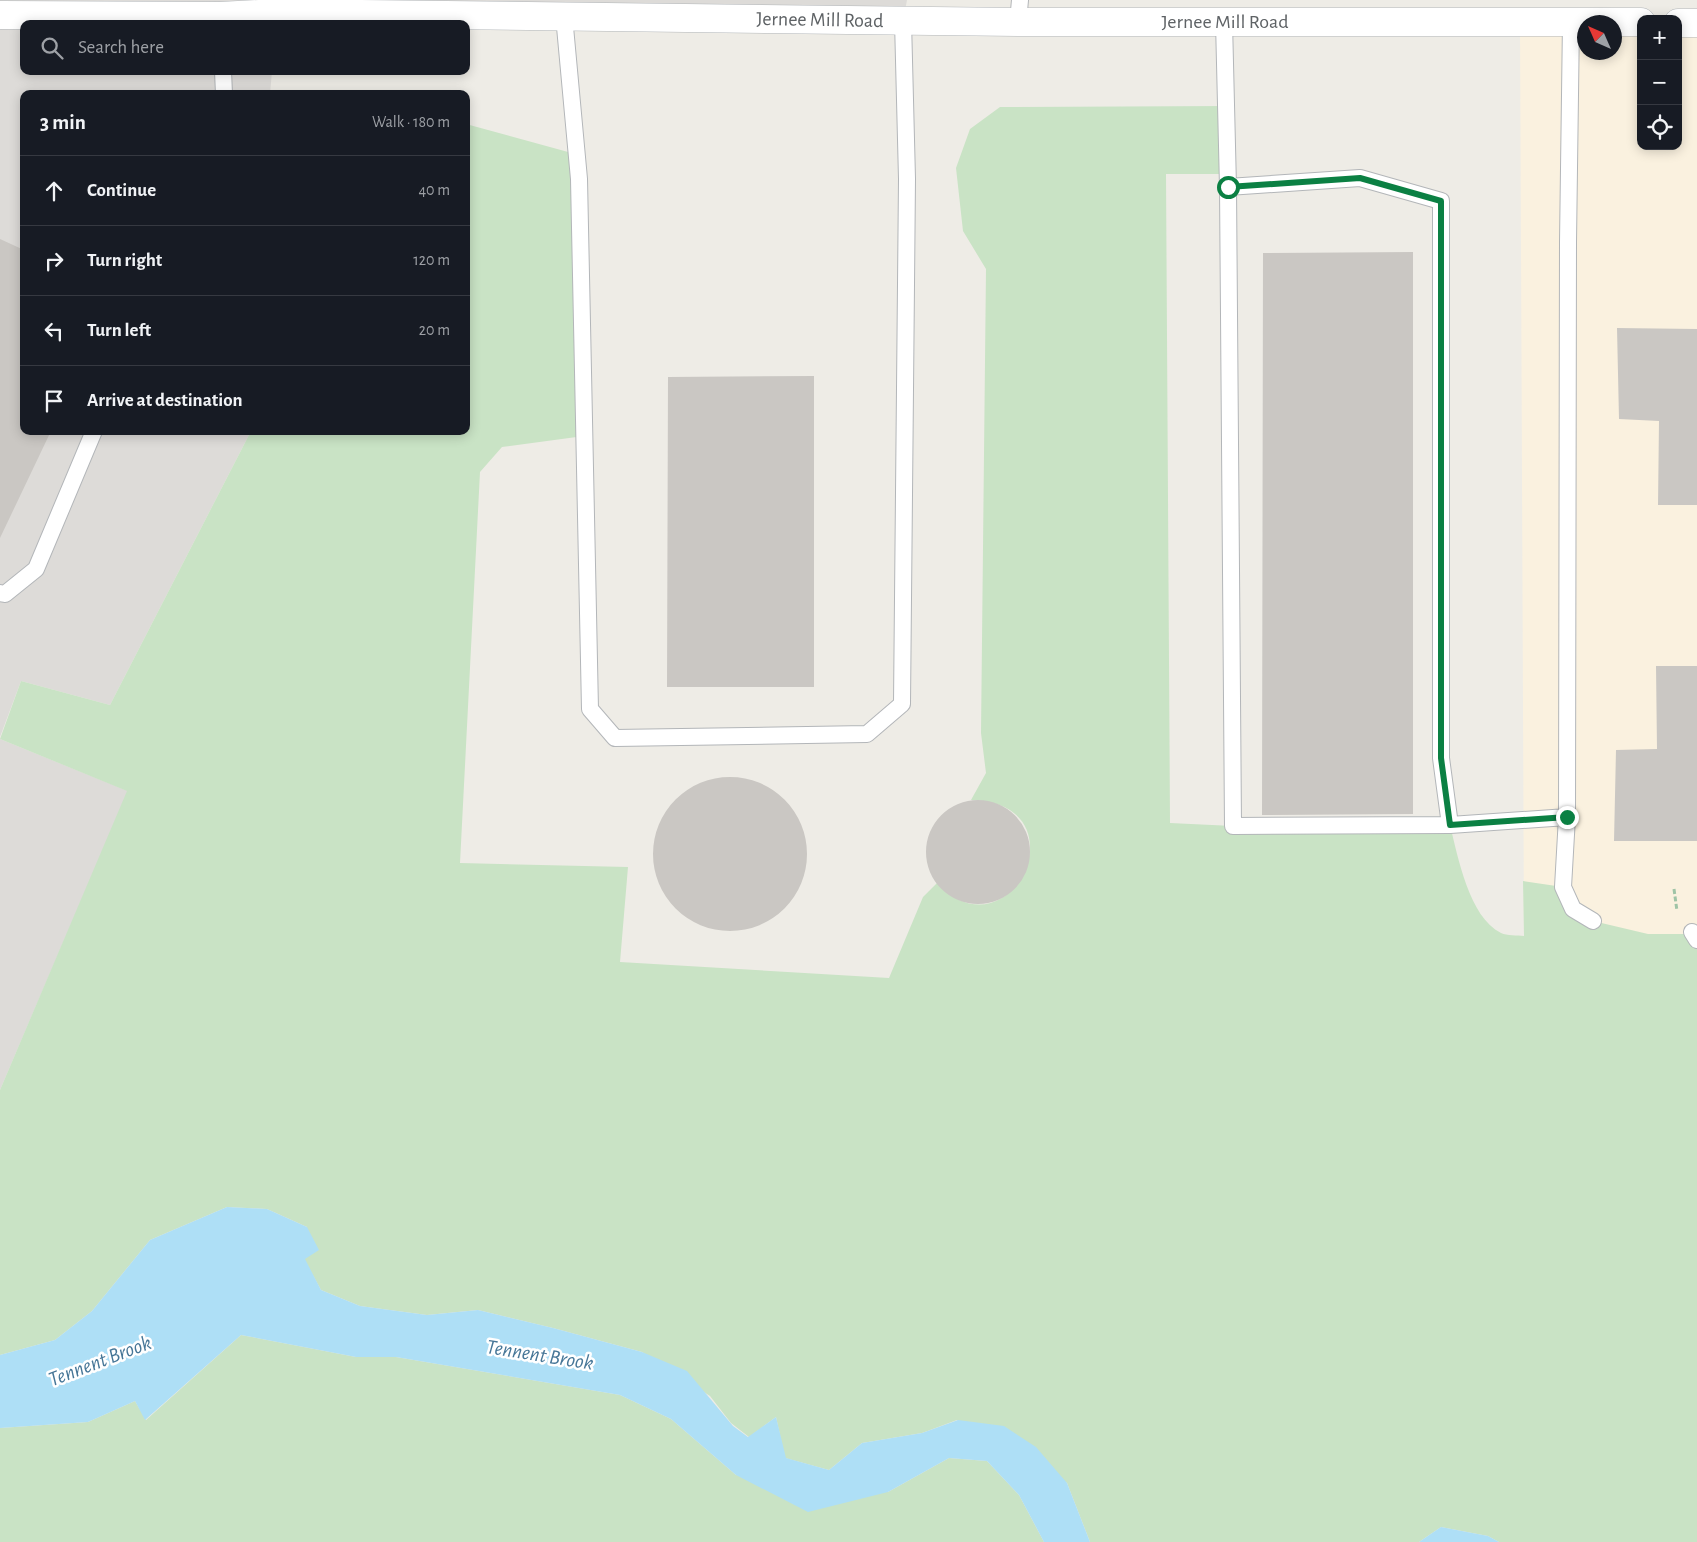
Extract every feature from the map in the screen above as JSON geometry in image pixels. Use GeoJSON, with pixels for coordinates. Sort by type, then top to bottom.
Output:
{"type":"FeatureCollection","features":[{"type":"Feature","properties":{"kind":"street","name":"Jernee Mill Road"},"geometry":{"type":"LineString","coordinates":[[0,16],[220,20],[278,13],[902,21],[1019,11],[1224,22],[1637,22]]}},
{"type":"Feature","properties":{"kind":"street"},"geometry":{"type":"LineString","coordinates":[[1682,23],[1697,23]]}},
{"type":"Feature","properties":{"kind":"lane"},"geometry":{"type":"LineString","coordinates":[[564,16],[578,179],[590,709],[615,738],[867,734],[902,704],[908,179],[902,21]]}},
{"type":"Feature","properties":{"kind":"lane"},"geometry":{"type":"LineString","coordinates":[[1571,21],[1568,252],[1567,817],[1563,887],[1573,909],[1593,921]]}},
{"type":"Feature","properties":{"kind":"lane"},"geometry":{"type":"LineString","coordinates":[[1224,22],[1228,187],[1232,826],[1450,825],[1567,817]]}},
{"type":"Feature","properties":{"kind":"lane"},"geometry":{"type":"LineString","coordinates":[[223,75],[224,90]]}},
{"type":"Feature","properties":{"kind":"lane"},"geometry":{"type":"LineString","coordinates":[[1228,187],[1360,178],[1441,201],[1441,758],[1450,825]]}},
{"type":"Feature","properties":{"kind":"lane"},"geometry":{"type":"LineString","coordinates":[[0,593],[5,594],[36,569],[92,435]]}},
{"type":"Feature","properties":{"kind":"shaded area"},"geometry":{"type":"Polygon","coordinates":[[[0,0],[907,0],[903,21],[470,22],[470,20],[20,20],[20,75],[272,75],[270,90],[20,90],[20,435],[249,435],[110,705],[21,681],[0,737],[0,0]]]}},
{"type":"Feature","properties":{"kind":"shaded area"},"geometry":{"type":"Polygon","coordinates":[[[1520,21],[1577,21],[1577,60],[1622,60],[1622,22],[1637,22],[1637,150],[1682,150],[1682,23],[1697,23],[1697,1029],[1524,936],[1520,21]]]}},
{"type":"Feature","properties":{"kind":"shaded area"},"geometry":{"type":"Polygon","coordinates":[[[0,739],[128,791],[0,1090],[0,739]]]}},
{"type":"Feature","properties":{"kind":"green space"},"geometry":{"type":"Polygon","coordinates":[[[1227,106],[1228,174],[1166,174],[1170,823],[1233,826],[1450,825],[1461,869],[1473,900],[1490,925],[1501,933],[1524,936],[1523,881],[1563,887],[1593,921],[1648,934],[1685,934],[1697,940],[1697,1542],[1499,1542],[1488,1536],[1441,1527],[1419,1542],[1090,1542],[1067,1483],[957,1420],[922,1433],[862,1443],[829,1470],[785,1458],[776,1417],[749,1437],[731,1423],[710,1396],[642,1352],[478,1310],[427,1315],[360,1306],[321,1290],[304,1259],[307,1227],[267,1209],[227,1207],[150,1240],[92,1311],[55,1340],[0,1355],[0,1090],[127,791],[0,739],[21,681],[110,705],[249,435],[470,435],[470,125],[579,155],[584,436],[502,447],[480,472],[460,863],[628,867],[620,962],[889,978],[923,897],[937,883],[964,902],[989,903],[1010,892],[1024,872],[1030,848],[1024,825],[1006,808],[971,800],[986,773],[981,733],[986,269],[963,231],[956,168],[970,129],[1000,107],[1227,106]]]}},
{"type":"Feature","properties":{"kind":"green space"},"geometry":{"type":"Polygon","coordinates":[[[241,1335],[356,1357],[396,1357],[620,1395],[671,1419],[736,1475],[888,1492],[949,1458],[987,1461],[1019,1495],[1044,1542],[0,1542],[0,1428],[88,1422],[135,1401],[146,1420],[241,1335]]]}},
{"type":"Feature","properties":{"kind":"water","name":"Tennent Brook"},"geometry":{"type":"Polygon","coordinates":[[[227,1207],[267,1209],[307,1227],[319,1250],[305,1259],[321,1290],[360,1306],[427,1315],[478,1310],[642,1352],[687,1371],[733,1426],[748,1437],[776,1417],[786,1458],[829,1470],[862,1443],[922,1433],[958,1420],[1004,1426],[1036,1447],[1067,1483],[1090,1542],[1044,1542],[1019,1495],[987,1461],[949,1458],[888,1492],[808,1512],[736,1475],[671,1419],[620,1395],[396,1357],[356,1357],[241,1335],[145,1420],[135,1401],[88,1422],[0,1428],[0,1355],[55,1340],[92,1311],[150,1240],[227,1207]]]}},
{"type":"Feature","properties":{"kind":"water"},"geometry":{"type":"Polygon","coordinates":[[[1441,1527],[1488,1536],[1499,1542],[1419,1542],[1441,1527]]]}},
{"type":"Feature","properties":{"kind":"building"},"geometry":{"type":"Polygon","coordinates":[[[0,239],[20,248],[20,435],[49,435],[0,538],[0,239]]]}},
{"type":"Feature","properties":{"kind":"building"},"geometry":{"type":"Polygon","coordinates":[[[1413,252],[1413,814],[1262,815],[1263,253],[1413,252]]]}},
{"type":"Feature","properties":{"kind":"building"},"geometry":{"type":"Polygon","coordinates":[[[1617,328],[1697,329],[1697,505],[1658,505],[1659,421],[1619,419],[1617,328]]]}},
{"type":"Feature","properties":{"kind":"building"},"geometry":{"type":"Polygon","coordinates":[[[814,376],[814,687],[667,687],[668,377],[814,376]]]}},
{"type":"Feature","properties":{"kind":"building"},"geometry":{"type":"Polygon","coordinates":[[[1656,666],[1697,666],[1697,841],[1614,841],[1616,750],[1657,749],[1656,666]]]}},
{"type":"Feature","properties":{"kind":"building"},"geometry":{"type":"Polygon","coordinates":[[[730,777],[745,778],[759,783],[785,799],[801,825],[806,839],[806,869],[801,883],[785,909],[759,925],[745,930],[730,931],[715,930],[701,925],[675,909],[659,883],[654,869],[653,854],[654,839],[659,825],[675,799],[701,783],[715,778],[730,777]]]}},
{"type":"Feature","properties":{"kind":"building"},"geometry":{"type":"Polygon","coordinates":[[[978,800],[998,804],[1007,809],[1021,823],[1026,832],[1030,852],[1026,872],[1021,881],[1007,895],[998,900],[978,904],[958,900],[949,895],[935,881],[930,872],[926,852],[930,832],[935,823],[949,809],[958,804],[978,800]]]}},
{"type":"Feature","properties":{"kind":"route"},"geometry":{"type":"LineString","coordinates":[[1228,187],[1360,178],[1441,201],[1441,758],[1450,825],[1567,817]]}}]}
